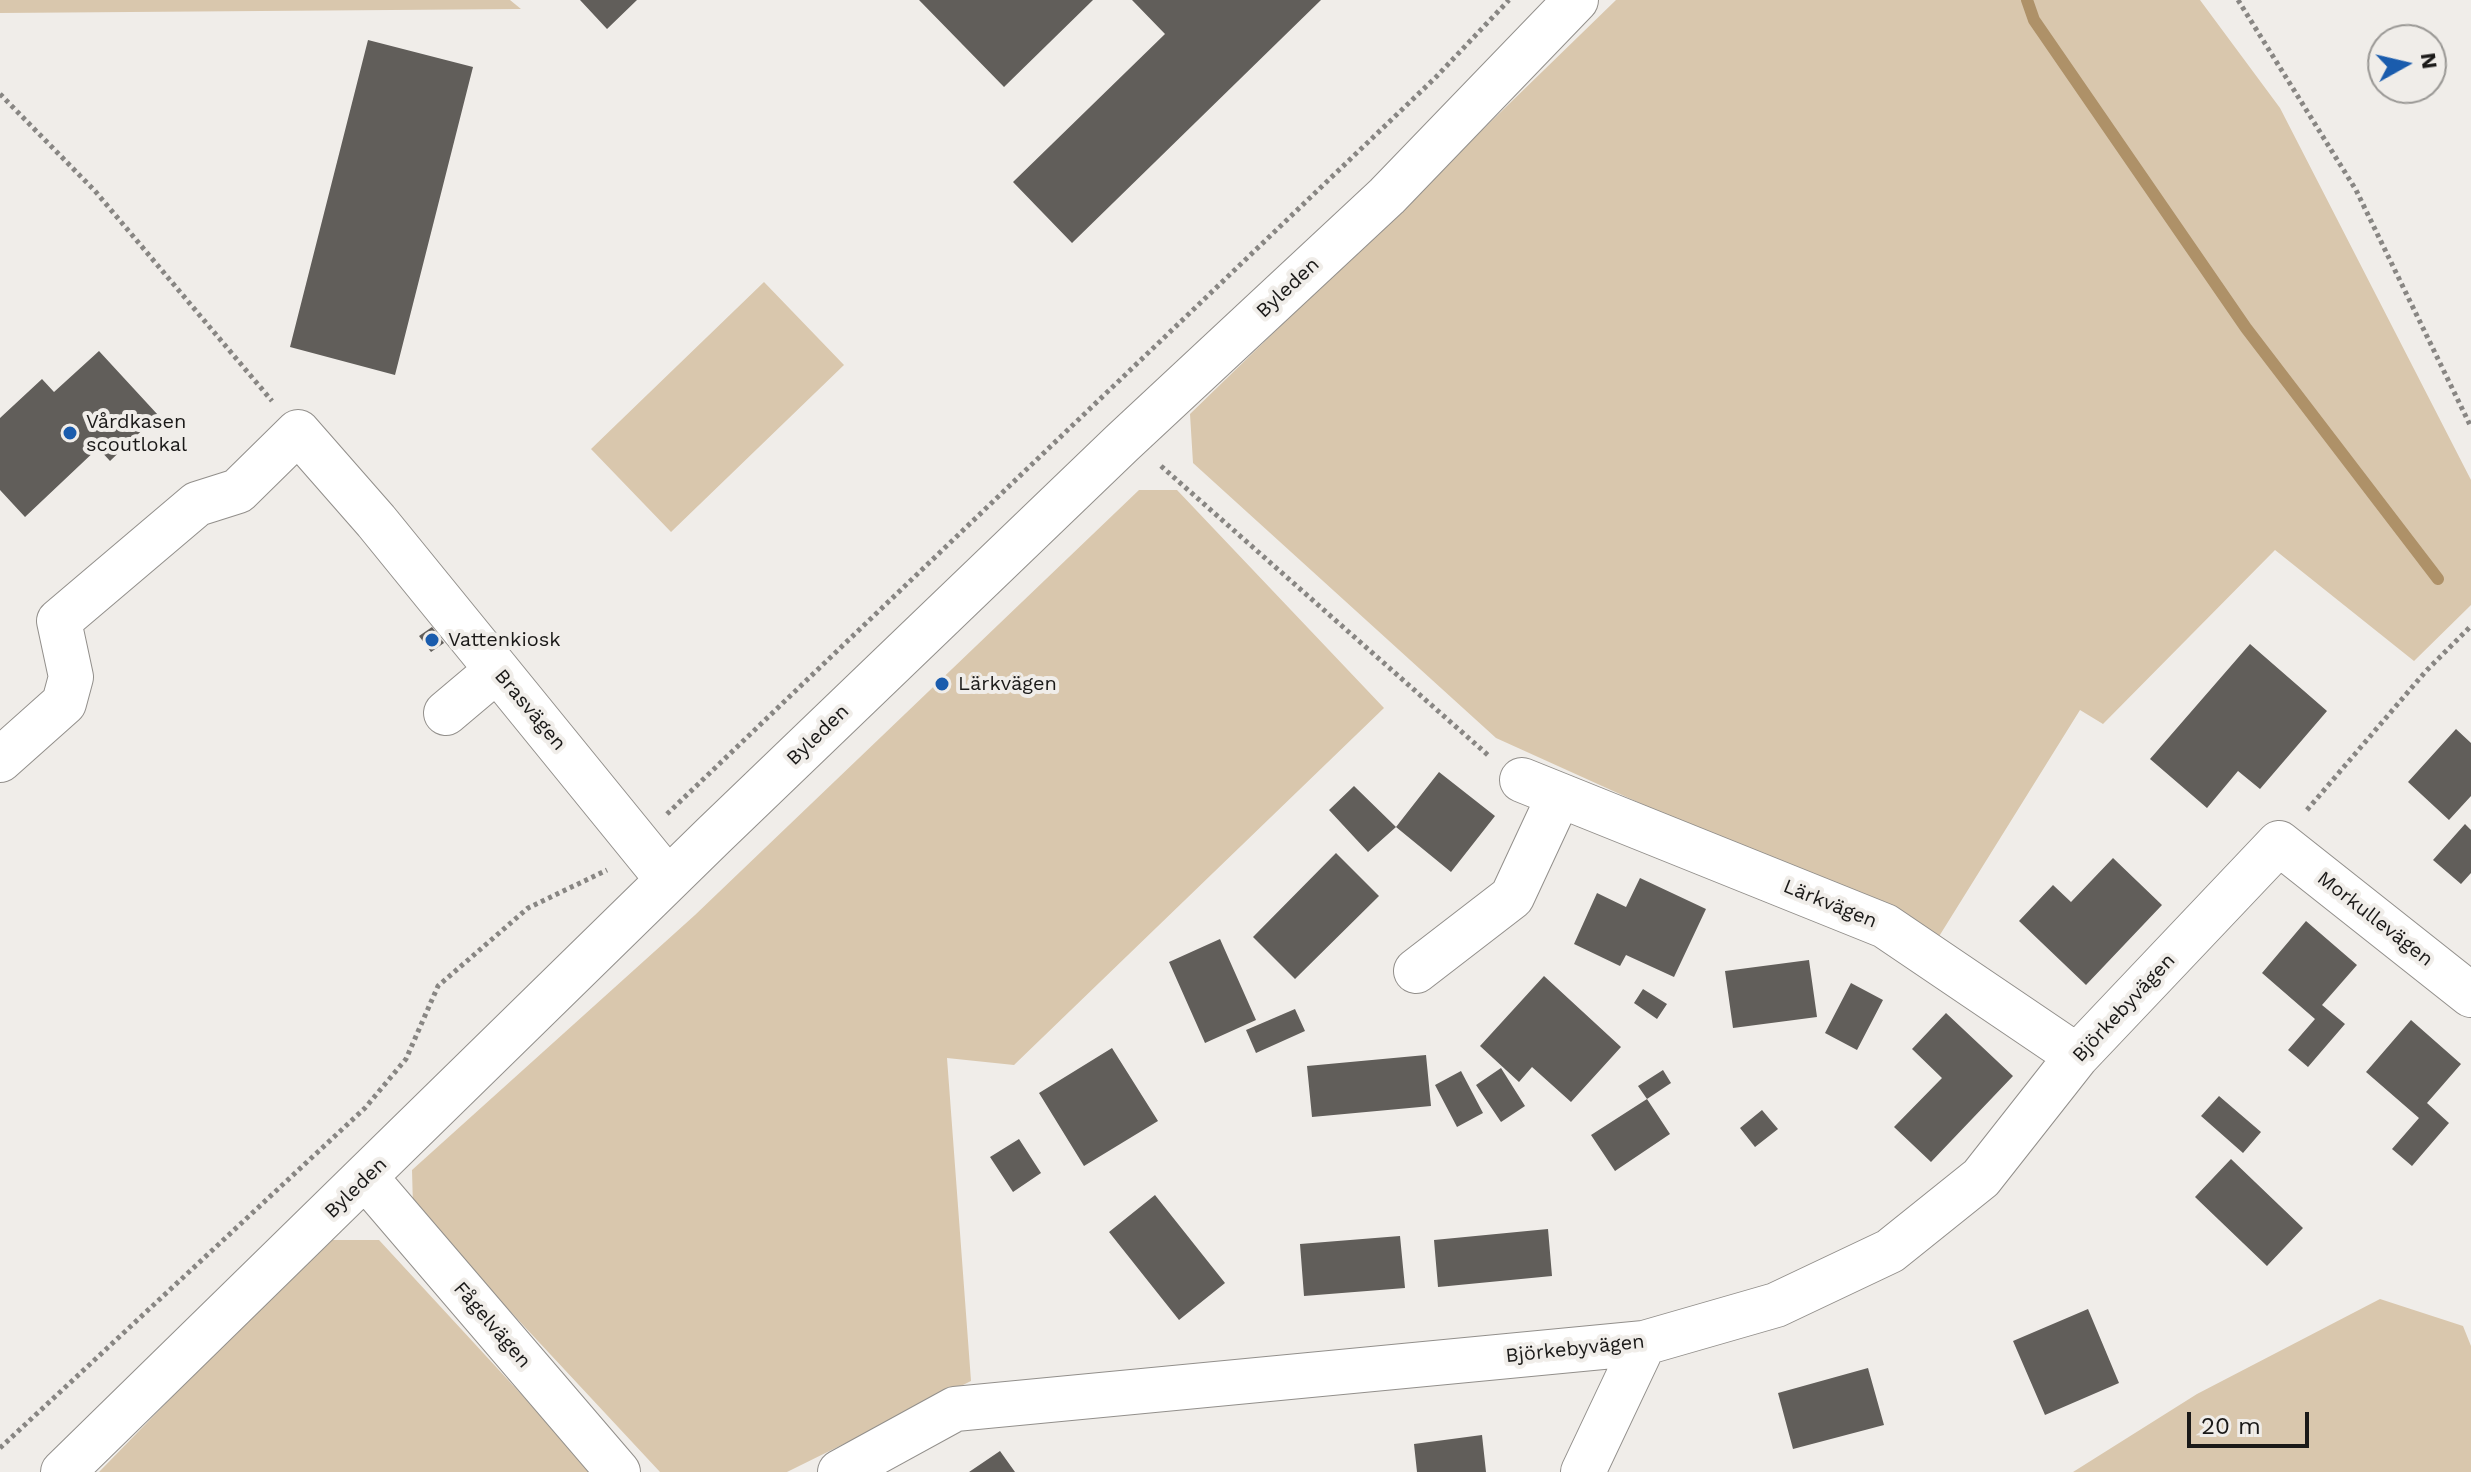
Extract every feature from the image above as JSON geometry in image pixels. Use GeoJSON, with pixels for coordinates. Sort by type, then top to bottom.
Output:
{"type":"FeatureCollection","features":[{"type":"Feature","properties":{"kind":"street","name":"Byleden"},"geometry":{"type":"LineString","coordinates":[[63,1472],[668,880],[1122,443],[1387,196],[1576,0]]}},
{"type":"Feature","properties":{"kind":"street","name":"Brasvägen"},"geometry":{"type":"LineString","coordinates":[[298,432],[376,521],[668,880]]}},
{"type":"Feature","properties":{"kind":"street"},"geometry":{"type":"LineString","coordinates":[[0,760],[64,703],[71,677],[59,621],[197,504],[238,491],[298,432]]}},
{"type":"Feature","properties":{"kind":"street"},"geometry":{"type":"LineString","coordinates":[[446,713],[497,670]]}},
{"type":"Feature","properties":{"kind":"street"},"geometry":{"type":"LineString","coordinates":[[1416,971],[1512,897],[1540,788]]}},
{"type":"Feature","properties":{"kind":"street","name":"Lärkvägen"},"geometry":{"type":"LineString","coordinates":[[1540,788],[1885,926],[2077,1056]]}},
{"type":"Feature","properties":{"kind":"street","name":"Morkullevägen"},"geometry":{"type":"LineString","coordinates":[[2279,843],[2471,995]]}},
{"type":"Feature","properties":{"kind":"street","name":"Björkebyvägen"},"geometry":{"type":"LineString","coordinates":[[840,1472],[955,1409],[1644,1343],[1776,1305],[1890,1251],[1981,1178],[2077,1056],[2279,843]]}},
{"type":"Feature","properties":{"kind":"street","name":"Fågelvägen"},"geometry":{"type":"LineString","coordinates":[[366,1178],[618,1472]]}},
{"type":"Feature","properties":{"kind":"street"},"geometry":{"type":"LineString","coordinates":[[1583,1472],[1644,1343]]}},
{"type":"Feature","properties":{"kind":"path"},"geometry":{"type":"LineString","coordinates":[[0,1448],[365,1108],[406,1059],[438,986],[528,908],[611,868],[1436,77],[1509,0]]}},
{"type":"Feature","properties":{"kind":"path"},"geometry":{"type":"LineString","coordinates":[[2238,0],[2356,190],[2471,427]]}},
{"type":"Feature","properties":{"kind":"path"},"geometry":{"type":"LineString","coordinates":[[0,94],[95,191],[298,432]]}},
{"type":"Feature","properties":{"kind":"path"},"geometry":{"type":"LineString","coordinates":[[1087,410],[1122,443],[1161,466],[1466,738],[1540,788]]}},
{"type":"Feature","properties":{"kind":"path"},"geometry":{"type":"LineString","coordinates":[[2279,843],[2426,671],[2471,626]]}},
{"type":"Feature","properties":{"kind":"shaded area"},"geometry":{"type":"Polygon","coordinates":[[[0,0],[510,0],[521,9],[0,13],[0,0]]]}},
{"type":"Feature","properties":{"kind":"shaded area"},"geometry":{"type":"Polygon","coordinates":[[[1616,0],[2200,0],[2280,108],[2471,480],[2471,605],[2414,661],[2275,550],[2103,724],[2080,710],[1938,938],[1496,738],[1193,463],[1190,414],[1616,0]]]}},
{"type":"Feature","properties":{"kind":"shaded area"},"geometry":{"type":"Polygon","coordinates":[[[764,282],[844,365],[671,532],[591,449],[764,282]]]}},
{"type":"Feature","properties":{"kind":"shaded area"},"geometry":{"type":"Polygon","coordinates":[[[1139,490],[1177,490],[1384,708],[1014,1065],[947,1058],[971,1381],[787,1472],[660,1472],[413,1207],[412,1170],[695,915],[1139,490]]]}},
{"type":"Feature","properties":{"kind":"shaded area"},"geometry":{"type":"Polygon","coordinates":[[[325,1240],[379,1240],[593,1472],[99,1472],[325,1240]]]}},
{"type":"Feature","properties":{"kind":"shaded area"},"geometry":{"type":"Polygon","coordinates":[[[2380,1299],[2463,1326],[2471,1346],[2471,1472],[2073,1472],[2197,1394],[2380,1299]]]}},
{"type":"Feature","properties":{"kind":"building"},"geometry":{"type":"Polygon","coordinates":[[[580,0],[637,0],[607,29],[580,0]]]}},
{"type":"Feature","properties":{"kind":"building"},"geometry":{"type":"Polygon","coordinates":[[[919,0],[1093,0],[1004,87],[919,0]]]}},
{"type":"Feature","properties":{"kind":"building"},"geometry":{"type":"Polygon","coordinates":[[[1132,0],[1321,0],[1072,243],[1013,182],[1165,34],[1132,0]]]}},
{"type":"Feature","properties":{"kind":"building"},"geometry":{"type":"Polygon","coordinates":[[[368,40],[473,67],[395,375],[290,347],[368,40]]]}},
{"type":"Feature","properties":{"kind":"building","name":"Vårdkasen scoutlokal"},"geometry":{"type":"Polygon","coordinates":[[[99,351],[158,415],[110,461],[98,448],[25,517],[0,490],[0,418],[42,379],[54,392],[99,351]]]}},
{"type":"Feature","properties":{"kind":"building","name":"Vattenkiosk"},"geometry":{"type":"Polygon","coordinates":[[[432,627],[444,643],[431,652],[419,636],[432,627]]]}},
{"type":"Feature","properties":{"kind":"building"},"geometry":{"type":"Polygon","coordinates":[[[2250,644],[2327,711],[2260,789],[2238,771],[2207,808],[2150,759],[2250,644]]]}},
{"type":"Feature","properties":{"kind":"building"},"geometry":{"type":"Polygon","coordinates":[[[2456,729],[2471,743],[2471,796],[2449,820],[2408,782],[2456,729]]]}},
{"type":"Feature","properties":{"kind":"building"},"geometry":{"type":"Polygon","coordinates":[[[1439,772],[1495,816],[1451,872],[1396,827],[1439,772]]]}},
{"type":"Feature","properties":{"kind":"building"},"geometry":{"type":"Polygon","coordinates":[[[1354,786],[1396,827],[1368,852],[1329,810],[1354,786]]]}},
{"type":"Feature","properties":{"kind":"building"},"geometry":{"type":"Polygon","coordinates":[[[2465,824],[2471,830],[2471,873],[2461,884],[2433,860],[2465,824]]]}},
{"type":"Feature","properties":{"kind":"building"},"geometry":{"type":"Polygon","coordinates":[[[1336,853],[1379,896],[1295,979],[1253,937],[1336,853]]]}},
{"type":"Feature","properties":{"kind":"building"},"geometry":{"type":"Polygon","coordinates":[[[2113,858],[2162,905],[2086,985],[2019,921],[2053,885],[2071,902],[2113,858]]]}},
{"type":"Feature","properties":{"kind":"building"},"geometry":{"type":"Polygon","coordinates":[[[1640,878],[1706,909],[1674,977],[1626,955],[1620,966],[1574,944],[1597,893],[1626,907],[1640,878]]]}},
{"type":"Feature","properties":{"kind":"building"},"geometry":{"type":"Polygon","coordinates":[[[2306,921],[2357,965],[2322,1005],[2345,1024],[2308,1067],[2288,1050],[2315,1019],[2262,973],[2306,921]]]}},
{"type":"Feature","properties":{"kind":"building"},"geometry":{"type":"Polygon","coordinates":[[[1220,939],[1256,1020],[1205,1043],[1169,962],[1220,939]]]}},
{"type":"Feature","properties":{"kind":"building"},"geometry":{"type":"Polygon","coordinates":[[[1809,960],[1817,1017],[1733,1028],[1725,971],[1809,960]]]}},
{"type":"Feature","properties":{"kind":"building"},"geometry":{"type":"Polygon","coordinates":[[[1544,976],[1621,1047],[1571,1102],[1532,1067],[1519,1082],[1480,1046],[1544,976]]]}},
{"type":"Feature","properties":{"kind":"building"},"geometry":{"type":"Polygon","coordinates":[[[1851,983],[1883,1000],[1857,1050],[1825,1033],[1851,983]]]}},
{"type":"Feature","properties":{"kind":"building"},"geometry":{"type":"Polygon","coordinates":[[[1643,989],[1667,1004],[1657,1019],[1634,1003],[1643,989]]]}},
{"type":"Feature","properties":{"kind":"building"},"geometry":{"type":"Polygon","coordinates":[[[1295,1009],[1305,1031],[1256,1053],[1246,1030],[1295,1009]]]}},
{"type":"Feature","properties":{"kind":"building"},"geometry":{"type":"Polygon","coordinates":[[[1946,1013],[2013,1076],[1931,1162],[1894,1127],[1942,1078],[1912,1049],[1946,1013]]]}},
{"type":"Feature","properties":{"kind":"building"},"geometry":{"type":"Polygon","coordinates":[[[2411,1020],[2461,1064],[2427,1103],[2449,1123],[2412,1166],[2392,1149],[2419,1118],[2366,1072],[2411,1020]]]}},
{"type":"Feature","properties":{"kind":"building"},"geometry":{"type":"Polygon","coordinates":[[[1112,1048],[1158,1121],[1084,1166],[1039,1093],[1112,1048]]]}},
{"type":"Feature","properties":{"kind":"building"},"geometry":{"type":"Polygon","coordinates":[[[1426,1055],[1431,1106],[1312,1117],[1307,1066],[1426,1055]]]}},
{"type":"Feature","properties":{"kind":"building"},"geometry":{"type":"Polygon","coordinates":[[[1501,1068],[1525,1106],[1501,1122],[1476,1085],[1501,1068]]]}},
{"type":"Feature","properties":{"kind":"building"},"geometry":{"type":"Polygon","coordinates":[[[1663,1070],[1671,1083],[1647,1099],[1638,1086],[1663,1070]]]}},
{"type":"Feature","properties":{"kind":"building"},"geometry":{"type":"Polygon","coordinates":[[[1461,1071],[1483,1113],[1457,1127],[1435,1085],[1461,1071]]]}},
{"type":"Feature","properties":{"kind":"building"},"geometry":{"type":"Polygon","coordinates":[[[2219,1096],[2261,1132],[2243,1153],[2201,1116],[2219,1096]]]}},
{"type":"Feature","properties":{"kind":"building"},"geometry":{"type":"Polygon","coordinates":[[[1647,1099],[1670,1134],[1615,1171],[1591,1135],[1647,1099]]]}},
{"type":"Feature","properties":{"kind":"building"},"geometry":{"type":"Polygon","coordinates":[[[1762,1110],[1778,1129],[1755,1147],[1740,1128],[1762,1110]]]}},
{"type":"Feature","properties":{"kind":"building"},"geometry":{"type":"Polygon","coordinates":[[[1019,1139],[1041,1173],[1013,1192],[990,1157],[1019,1139]]]}},
{"type":"Feature","properties":{"kind":"building"},"geometry":{"type":"Polygon","coordinates":[[[2231,1159],[2303,1228],[2267,1266],[2195,1197],[2231,1159]]]}},
{"type":"Feature","properties":{"kind":"building"},"geometry":{"type":"Polygon","coordinates":[[[1155,1195],[1225,1283],[1179,1320],[1109,1232],[1155,1195]]]}},
{"type":"Feature","properties":{"kind":"building"},"geometry":{"type":"Polygon","coordinates":[[[1548,1229],[1552,1276],[1438,1287],[1434,1240],[1548,1229]]]}},
{"type":"Feature","properties":{"kind":"building"},"geometry":{"type":"Polygon","coordinates":[[[1400,1236],[1405,1288],[1304,1296],[1300,1244],[1400,1236]]]}},
{"type":"Feature","properties":{"kind":"building"},"geometry":{"type":"Polygon","coordinates":[[[2088,1309],[2119,1383],[2045,1415],[2013,1341],[2088,1309]]]}},
{"type":"Feature","properties":{"kind":"building"},"geometry":{"type":"Polygon","coordinates":[[[1868,1368],[1884,1425],[1793,1449],[1778,1393],[1868,1368]]]}},
{"type":"Feature","properties":{"kind":"building"},"geometry":{"type":"Polygon","coordinates":[[[1482,1435],[1486,1472],[1417,1472],[1414,1444],[1482,1435]]]}},
{"type":"Feature","properties":{"kind":"building"},"geometry":{"type":"Polygon","coordinates":[[[1000,1451],[1015,1472],[969,1472],[1000,1451]]]}},
{"type":"Feature","properties":{"kind":"waterway"},"geometry":{"type":"LineString","coordinates":[[2027,0],[2034,20],[2246,328],[2438,579]]}},
{"type":"Feature","properties":{"kind":"place","name":"Vårdkasen scoutlokal"},"geometry":{"type":"Point","coordinates":[70,433]}},
{"type":"Feature","properties":{"kind":"place","name":"Vattenkiosk"},"geometry":{"type":"Point","coordinates":[432,640]}},
{"type":"Feature","properties":{"kind":"place","name":"Lärkvägen"},"geometry":{"type":"Point","coordinates":[942,684]}}]}
